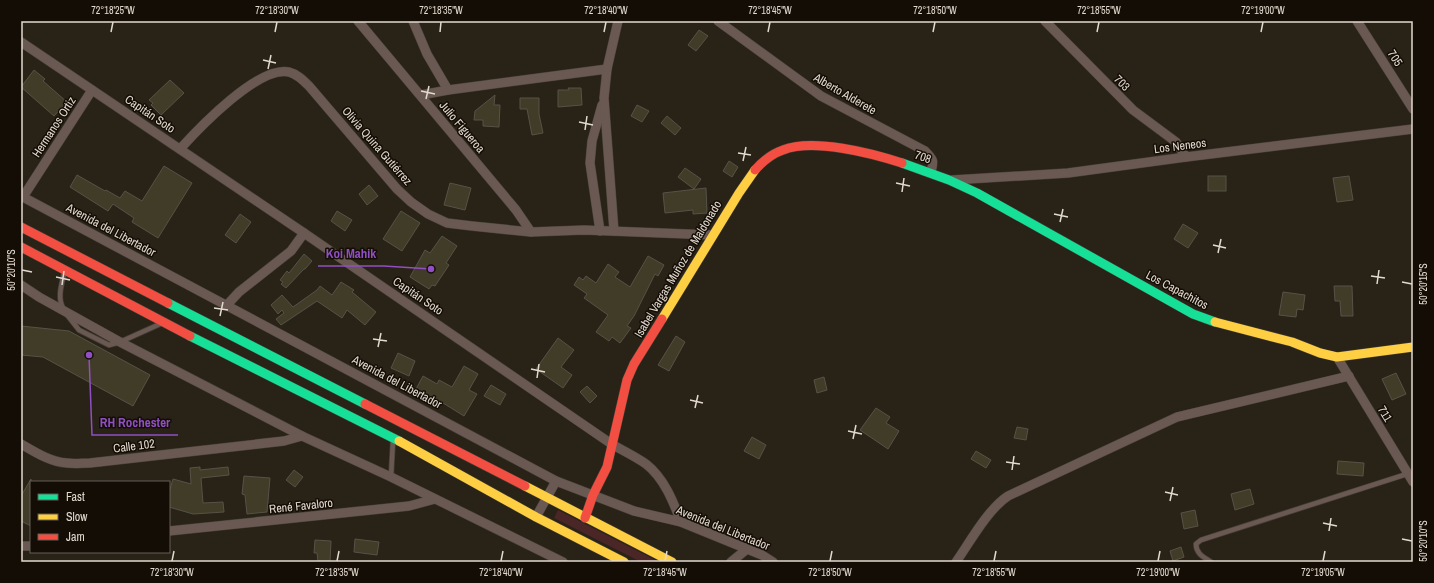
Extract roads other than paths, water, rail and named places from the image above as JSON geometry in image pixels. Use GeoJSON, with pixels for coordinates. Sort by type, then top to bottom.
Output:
{"type":"FeatureCollection","features":[{"type":"Feature","properties":{"kind":"main road","name":"Isabel Vargas Muñoz de Maldonado"},"geometry":{"type":"LineString","coordinates":[[585,518],[593,495],[607,467],[627,380],[634,364],[756,168],[769,156],[784,148],[806,145],[823,146],[889,159]]}},
{"type":"Feature","properties":{"kind":"main road","name":"708"},"geometry":{"type":"LineString","coordinates":[[889,159],[931,172],[948,180]]}},
{"type":"Feature","properties":{"kind":"main road","name":"Los Capachitos"},"geometry":{"type":"LineString","coordinates":[[948,180],[1006,208],[1193,314],[1212,321],[1292,342],[1320,353],[1337,357],[1413,347]]}},
{"type":"Feature","properties":{"kind":"main road"},"geometry":{"type":"LineString","coordinates":[[21,227],[672,562]]}},
{"type":"Feature","properties":{"kind":"main road"},"geometry":{"type":"LineString","coordinates":[[21,247],[163,322],[393,438],[536,517],[624,562]]}},
{"type":"Feature","properties":{"kind":"street","name":"Julio Figueroa"},"geometry":{"type":"LineString","coordinates":[[358,21],[516,210],[531,232]]}},
{"type":"Feature","properties":{"kind":"street"},"geometry":{"type":"LineString","coordinates":[[413,21],[427,54],[448,90]]}},
{"type":"Feature","properties":{"kind":"street"},"geometry":{"type":"LineString","coordinates":[[600,231],[590,163],[592,141],[604,98],[607,69],[618,21]]}},
{"type":"Feature","properties":{"kind":"street","name":"Alberto Alderete"},"geometry":{"type":"LineString","coordinates":[[718,21],[821,96],[925,151],[932,158],[933,164],[931,172]]}},
{"type":"Feature","properties":{"kind":"street","name":"703"},"geometry":{"type":"LineString","coordinates":[[1045,21],[1133,110],[1176,142],[1186,157]]}},
{"type":"Feature","properties":{"kind":"street","name":"705"},"geometry":{"type":"LineString","coordinates":[[1357,21],[1413,109]]}},
{"type":"Feature","properties":{"kind":"street","name":"Capitán Soto"},"geometry":{"type":"LineString","coordinates":[[21,42],[304,233],[613,445],[646,465],[661,481],[671,496],[681,522]]}},
{"type":"Feature","properties":{"kind":"street"},"geometry":{"type":"LineString","coordinates":[[420,96],[448,90],[607,69]]}},
{"type":"Feature","properties":{"kind":"street","name":"Olivia Quina Gutiérrez"},"geometry":{"type":"LineString","coordinates":[[180,149],[204,122],[247,87],[267,75],[288,72],[298,76],[309,86],[397,189],[411,202],[428,214],[447,223],[531,232],[614,231],[713,235]]}},
{"type":"Feature","properties":{"kind":"street","name":"Hermanos Ortiz"},"geometry":{"type":"LineString","coordinates":[[22,196],[92,90]]}},
{"type":"Feature","properties":{"kind":"street"},"geometry":{"type":"LineString","coordinates":[[604,98],[614,231]]}},
{"type":"Feature","properties":{"kind":"street","name":"Los Neneos"},"geometry":{"type":"LineString","coordinates":[[948,180],[1068,173],[1413,129]]}},
{"type":"Feature","properties":{"kind":"street","name":"Avenida del Libertador"},"geometry":{"type":"LineString","coordinates":[[22,196],[556,481],[634,511],[681,522],[762,555],[773,562]]}},
{"type":"Feature","properties":{"kind":"street"},"geometry":{"type":"LineString","coordinates":[[228,305],[239,292],[291,251],[304,233]]}},
{"type":"Feature","properties":{"kind":"street"},"geometry":{"type":"LineString","coordinates":[[21,285],[65,312],[120,342],[302,436],[391,477],[563,562]]}},
{"type":"Feature","properties":{"kind":"street","name":"711"},"geometry":{"type":"LineString","coordinates":[[1337,357],[1413,482]]}},
{"type":"Feature","properties":{"kind":"street"},"geometry":{"type":"LineString","coordinates":[[956,562],[1000,501],[1084,460],[1177,417],[1349,376]]}},
{"type":"Feature","properties":{"kind":"street","name":"Calle 102"},"geometry":{"type":"LineString","coordinates":[[21,444],[52,460],[67,463],[90,463],[284,441],[302,436]]}},
{"type":"Feature","properties":{"kind":"street"},"geometry":{"type":"LineString","coordinates":[[536,517],[556,481]]}},
{"type":"Feature","properties":{"kind":"street","name":"René Favaloro"},"geometry":{"type":"LineString","coordinates":[[170,531],[409,506],[435,499]]}},
{"type":"Feature","properties":{"kind":"street"},"geometry":{"type":"LineString","coordinates":[[731,562],[747,549]]}},
{"type":"Feature","properties":{"kind":"lane"},"geometry":{"type":"LineString","coordinates":[[65,270],[60,293],[60,304],[65,312]]}},
{"type":"Feature","properties":{"kind":"lane"},"geometry":{"type":"LineString","coordinates":[[120,342],[163,322]]}},
{"type":"Feature","properties":{"kind":"lane"},"geometry":{"type":"LineString","coordinates":[[391,477],[393,438]]}},
{"type":"Feature","properties":{"kind":"lane"},"geometry":{"type":"LineString","coordinates":[[1211,562],[1199,553],[1196,548],[1196,544],[1201,540],[1407,474]]}},
{"type":"Feature","properties":{"kind":"place","name":"Koi Mahik"},"geometry":{"type":"Point","coordinates":[431,269]}},
{"type":"Feature","properties":{"kind":"place","name":"RH Rochester"},"geometry":{"type":"Point","coordinates":[89,355]}}]}
